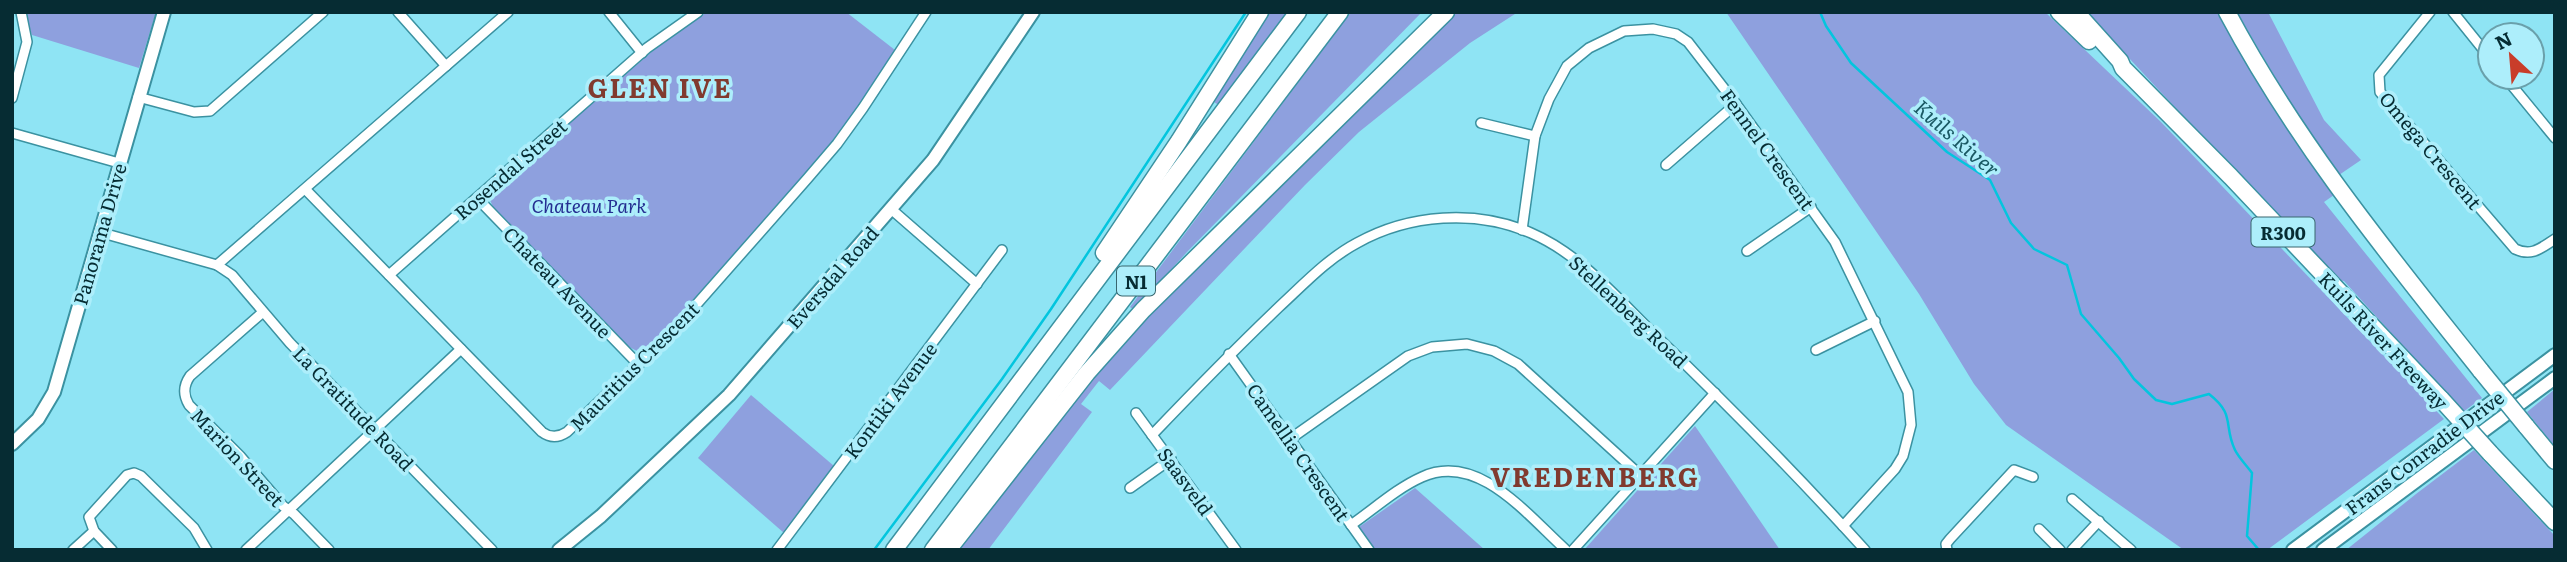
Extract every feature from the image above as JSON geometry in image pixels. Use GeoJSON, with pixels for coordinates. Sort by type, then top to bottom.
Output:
{"type":"FeatureCollection","features":[{"type":"Feature","properties":{"kind":"highway"},"geometry":{"type":"LineString","coordinates":[[1024,376],[1179,141],[1260,12]]}},
{"type":"Feature","properties":{"kind":"highway","name":"N1"},"geometry":{"type":"LineString","coordinates":[[894,550],[1298,12]]}},
{"type":"Feature","properties":{"kind":"highway","name":"N1"},"geometry":{"type":"LineString","coordinates":[[933,550],[1340,12]]}},
{"type":"Feature","properties":{"kind":"highway"},"geometry":{"type":"LineString","coordinates":[[948,550],[1087,373],[1128,326],[1446,12]]}},
{"type":"Feature","properties":{"kind":"highway"},"geometry":{"type":"LineString","coordinates":[[2059,12],[2116,65],[2123,68]]}},
{"type":"Feature","properties":{"kind":"highway"},"geometry":{"type":"LineString","coordinates":[[2076,12],[2120,61],[2123,68]]}},
{"type":"Feature","properties":{"kind":"highway"},"geometry":{"type":"LineString","coordinates":[[2227,12],[2283,109],[2331,181],[2555,461]]}},
{"type":"Feature","properties":{"kind":"highway","name":"Kuils River Freeway"},"geometry":{"type":"LineString","coordinates":[[2123,68],[2231,177],[2555,522]]}},
{"type":"Feature","properties":{"kind":"street"},"geometry":{"type":"LineString","coordinates":[[12,98],[27,50],[27,35],[21,12]]}},
{"type":"Feature","properties":{"kind":"street","name":"Panorama Drive"},"geometry":{"type":"LineString","coordinates":[[12,443],[38,419],[51,399],[164,12]]}},
{"type":"Feature","properties":{"kind":"street"},"geometry":{"type":"LineString","coordinates":[[138,97],[194,113],[209,111],[323,12]]}},
{"type":"Feature","properties":{"kind":"street"},"geometry":{"type":"LineString","coordinates":[[398,12],[446,66]]}},
{"type":"Feature","properties":{"kind":"street"},"geometry":{"type":"LineString","coordinates":[[99,232],[217,265],[508,12]]}},
{"type":"Feature","properties":{"kind":"street"},"geometry":{"type":"LineString","coordinates":[[609,12],[642,53]]}},
{"type":"Feature","properties":{"kind":"street","name":"Rosendal Street"},"geometry":{"type":"LineString","coordinates":[[389,275],[642,53],[698,12]]}},
{"type":"Feature","properties":{"kind":"street","name":"Mauritius Crescent"},"geometry":{"type":"LineString","coordinates":[[306,190],[542,432],[555,437],[567,432],[684,320],[837,144],[926,12]]}},
{"type":"Feature","properties":{"kind":"street","name":"Eversdal Road"},"geometry":{"type":"LineString","coordinates":[[559,550],[601,516],[718,406],[943,147],[1033,12]]}},
{"type":"Feature","properties":{"kind":"street","name":"Omega Crescent"},"geometry":{"type":"LineString","coordinates":[[2430,12],[2379,75],[2380,92],[2515,249],[2532,253],[2555,239]]}},
{"type":"Feature","properties":{"kind":"street"},"geometry":{"type":"LineString","coordinates":[[2453,12],[2476,41]]}},
{"type":"Feature","properties":{"kind":"street","name":"Fennel Crescent"},"geometry":{"type":"LineString","coordinates":[[1522,230],[1535,136],[1549,99],[1567,66],[1588,48],[1624,31],[1653,29],[1676,34],[1688,42],[1835,242],[1908,392],[1911,409],[1910,433],[1905,450],[1895,469],[1843,526]]}},
{"type":"Feature","properties":{"kind":"street"},"geometry":{"type":"LineString","coordinates":[[2516,91],[2555,138]]}},
{"type":"Feature","properties":{"kind":"street"},"geometry":{"type":"LineString","coordinates":[[1666,165],[1736,104]]}},
{"type":"Feature","properties":{"kind":"street"},"geometry":{"type":"LineString","coordinates":[[1480,123],[1535,136]]}},
{"type":"Feature","properties":{"kind":"street"},"geometry":{"type":"LineString","coordinates":[[12,132],[119,163]]}},
{"type":"Feature","properties":{"kind":"street","name":"Chateau Avenue"},"geometry":{"type":"LineString","coordinates":[[477,198],[639,365]]}},
{"type":"Feature","properties":{"kind":"street"},"geometry":{"type":"LineString","coordinates":[[1747,251],[1811,207]]}},
{"type":"Feature","properties":{"kind":"street"},"geometry":{"type":"LineString","coordinates":[[891,209],[977,284]]}},
{"type":"Feature","properties":{"kind":"street","name":"Stellenberg Road"},"geometry":{"type":"LineString","coordinates":[[1152,435],[1229,354],[1326,263],[1371,236],[1410,223],[1450,218],[1490,221],[1522,230],[1551,243],[1582,265],[1715,393],[1864,550]]}},
{"type":"Feature","properties":{"kind":"street","name":"Kontiki Avenue"},"geometry":{"type":"LineString","coordinates":[[778,550],[1002,250]]}},
{"type":"Feature","properties":{"kind":"street","name":"La Gratitude Road"},"geometry":{"type":"LineString","coordinates":[[217,265],[232,275],[263,312],[492,550]]}},
{"type":"Feature","properties":{"kind":"street","name":"Marion Street"},"geometry":{"type":"LineString","coordinates":[[263,312],[190,376],[185,385],[185,396],[189,405],[289,510]]}},
{"type":"Feature","properties":{"kind":"street"},"geometry":{"type":"LineString","coordinates":[[1816,350],[1875,321]]}},
{"type":"Feature","properties":{"kind":"street"},"geometry":{"type":"LineString","coordinates":[[1290,439],[1408,356],[1432,346],[1467,344],[1493,351],[1518,364],[1640,475]]}},
{"type":"Feature","properties":{"kind":"street"},"geometry":{"type":"LineString","coordinates":[[246,550],[461,349]]}},
{"type":"Feature","properties":{"kind":"street","name":"Camellia Crescent"},"geometry":{"type":"LineString","coordinates":[[1229,354],[1369,550]]}},
{"type":"Feature","properties":{"kind":"street","name":"Frans Conradie Drive"},"geometry":{"type":"LineString","coordinates":[[2293,549],[2555,355]]}},
{"type":"Feature","properties":{"kind":"street","name":"Frans Conradie Drive"},"geometry":{"type":"LineString","coordinates":[[2323,550],[2555,378]]}},
{"type":"Feature","properties":{"kind":"street"},"geometry":{"type":"LineString","coordinates":[[1573,550],[1715,393]]}},
{"type":"Feature","properties":{"kind":"street","name":"Saasveld"},"geometry":{"type":"LineString","coordinates":[[1136,413],[1235,549]]}},
{"type":"Feature","properties":{"kind":"street"},"geometry":{"type":"LineString","coordinates":[[1130,488],[1171,459]]}},
{"type":"Feature","properties":{"kind":"street"},"geometry":{"type":"LineString","coordinates":[[1947,550],[1946,544],[1950,539],[2014,470],[2033,477]]}},
{"type":"Feature","properties":{"kind":"street"},"geometry":{"type":"LineString","coordinates":[[1351,525],[1420,478],[1435,472],[1461,472],[1481,477],[1497,488],[1566,550]]}},
{"type":"Feature","properties":{"kind":"street"},"geometry":{"type":"LineString","coordinates":[[112,550],[93,533],[89,523],[90,514],[127,475],[134,473],[141,476],[194,528],[207,550]]}},
{"type":"Feature","properties":{"kind":"street"},"geometry":{"type":"LineString","coordinates":[[2072,499],[2131,550]]}},
{"type":"Feature","properties":{"kind":"street"},"geometry":{"type":"LineString","coordinates":[[289,510],[328,550]]}},
{"type":"Feature","properties":{"kind":"street","name":"Eversdal Road"},"geometry":{"type":"LineString","coordinates":[[570,550],[601,516]]}},
{"type":"Feature","properties":{"kind":"street"},"geometry":{"type":"LineString","coordinates":[[2072,550],[2099,521]]}},
{"type":"Feature","properties":{"kind":"street"},"geometry":{"type":"LineString","coordinates":[[2039,529],[2060,550]]}},
{"type":"Feature","properties":{"kind":"street"},"geometry":{"type":"LineString","coordinates":[[73,550],[93,533]]}},
{"type":"Feature","properties":{"kind":"green space"},"geometry":{"type":"Polygon","coordinates":[[[24,12],[156,12],[139,68],[32,35],[24,12]]]}},
{"type":"Feature","properties":{"kind":"green space","name":"Chateau Park"},"geometry":{"type":"Polygon","coordinates":[[[707,12],[846,12],[895,50],[826,151],[651,347],[639,352],[629,347],[493,207],[490,200],[494,189],[650,53],[707,12]]]}},
{"type":"Feature","properties":{"kind":"green space"},"geometry":{"type":"Polygon","coordinates":[[[1268,12],[1290,12],[1220,106],[1214,102],[1268,12]]]}},
{"type":"Feature","properties":{"kind":"green space"},"geometry":{"type":"Polygon","coordinates":[[[1351,12],[1422,12],[1187,252],[1134,310],[1130,307],[1351,12]]]}},
{"type":"Feature","properties":{"kind":"green space"},"geometry":{"type":"Polygon","coordinates":[[[1455,12],[1518,12],[1470,43],[1359,132],[1110,390],[1099,381],[1081,404],[1092,412],[988,550],[959,550],[1075,400],[1141,323],[1455,12]]]}},
{"type":"Feature","properties":{"kind":"green space"},"geometry":{"type":"Polygon","coordinates":[[[1726,12],[2045,12],[2161,122],[2444,419],[2267,550],[2184,550],[2006,425],[1974,384],[1919,294],[1726,12]]]}},
{"type":"Feature","properties":{"kind":"green space"},"geometry":{"type":"Polygon","coordinates":[[[2086,12],[2218,12],[2334,195],[2324,202],[2482,398],[2463,412],[2344,281],[2336,280],[2086,12]]]}},
{"type":"Feature","properties":{"kind":"green space"},"geometry":{"type":"Polygon","coordinates":[[[2237,12],[2268,12],[2324,120],[2361,160],[2339,175],[2291,105],[2237,12]]]}},
{"type":"Feature","properties":{"kind":"green space"},"geometry":{"type":"Polygon","coordinates":[[[2555,389],[2555,447],[2527,412],[2555,389]]]}},
{"type":"Feature","properties":{"kind":"green space"},"geometry":{"type":"Polygon","coordinates":[[[751,395],[834,466],[784,533],[698,458],[751,395]]]}},
{"type":"Feature","properties":{"kind":"green space"},"geometry":{"type":"Polygon","coordinates":[[[1695,426],[1780,550],[1584,550],[1695,426]]]}},
{"type":"Feature","properties":{"kind":"green space"},"geometry":{"type":"Polygon","coordinates":[[[2474,450],[2555,536],[2555,550],[2346,550],[2416,494],[2474,450]]]}},
{"type":"Feature","properties":{"kind":"green space"},"geometry":{"type":"Polygon","coordinates":[[[1415,488],[1485,550],[1375,550],[1359,527],[1415,488]]]}},
{"type":"Feature","properties":{"kind":"waterway"},"geometry":{"type":"LineString","coordinates":[[874,550],[1051,309],[1246,12]]}},
{"type":"Feature","properties":{"kind":"waterway","name":"Kuils River"},"geometry":{"type":"LineString","coordinates":[[1820,12],[1826,26],[1851,63],[1947,152],[1990,180],[2011,223],[2034,249],[2067,265],[2081,314],[2134,379],[2156,400],[2172,404],[2209,394],[2223,408],[2235,450],[2252,473],[2247,536],[2259,550]]}},
{"type":"Feature","properties":{"kind":"district","name":"GLEN IVE"},"geometry":{"type":"Point","coordinates":[660,86]}},
{"type":"Feature","properties":{"kind":"district","name":"VREDENBERG"},"geometry":{"type":"Point","coordinates":[1595,475]}}]}
